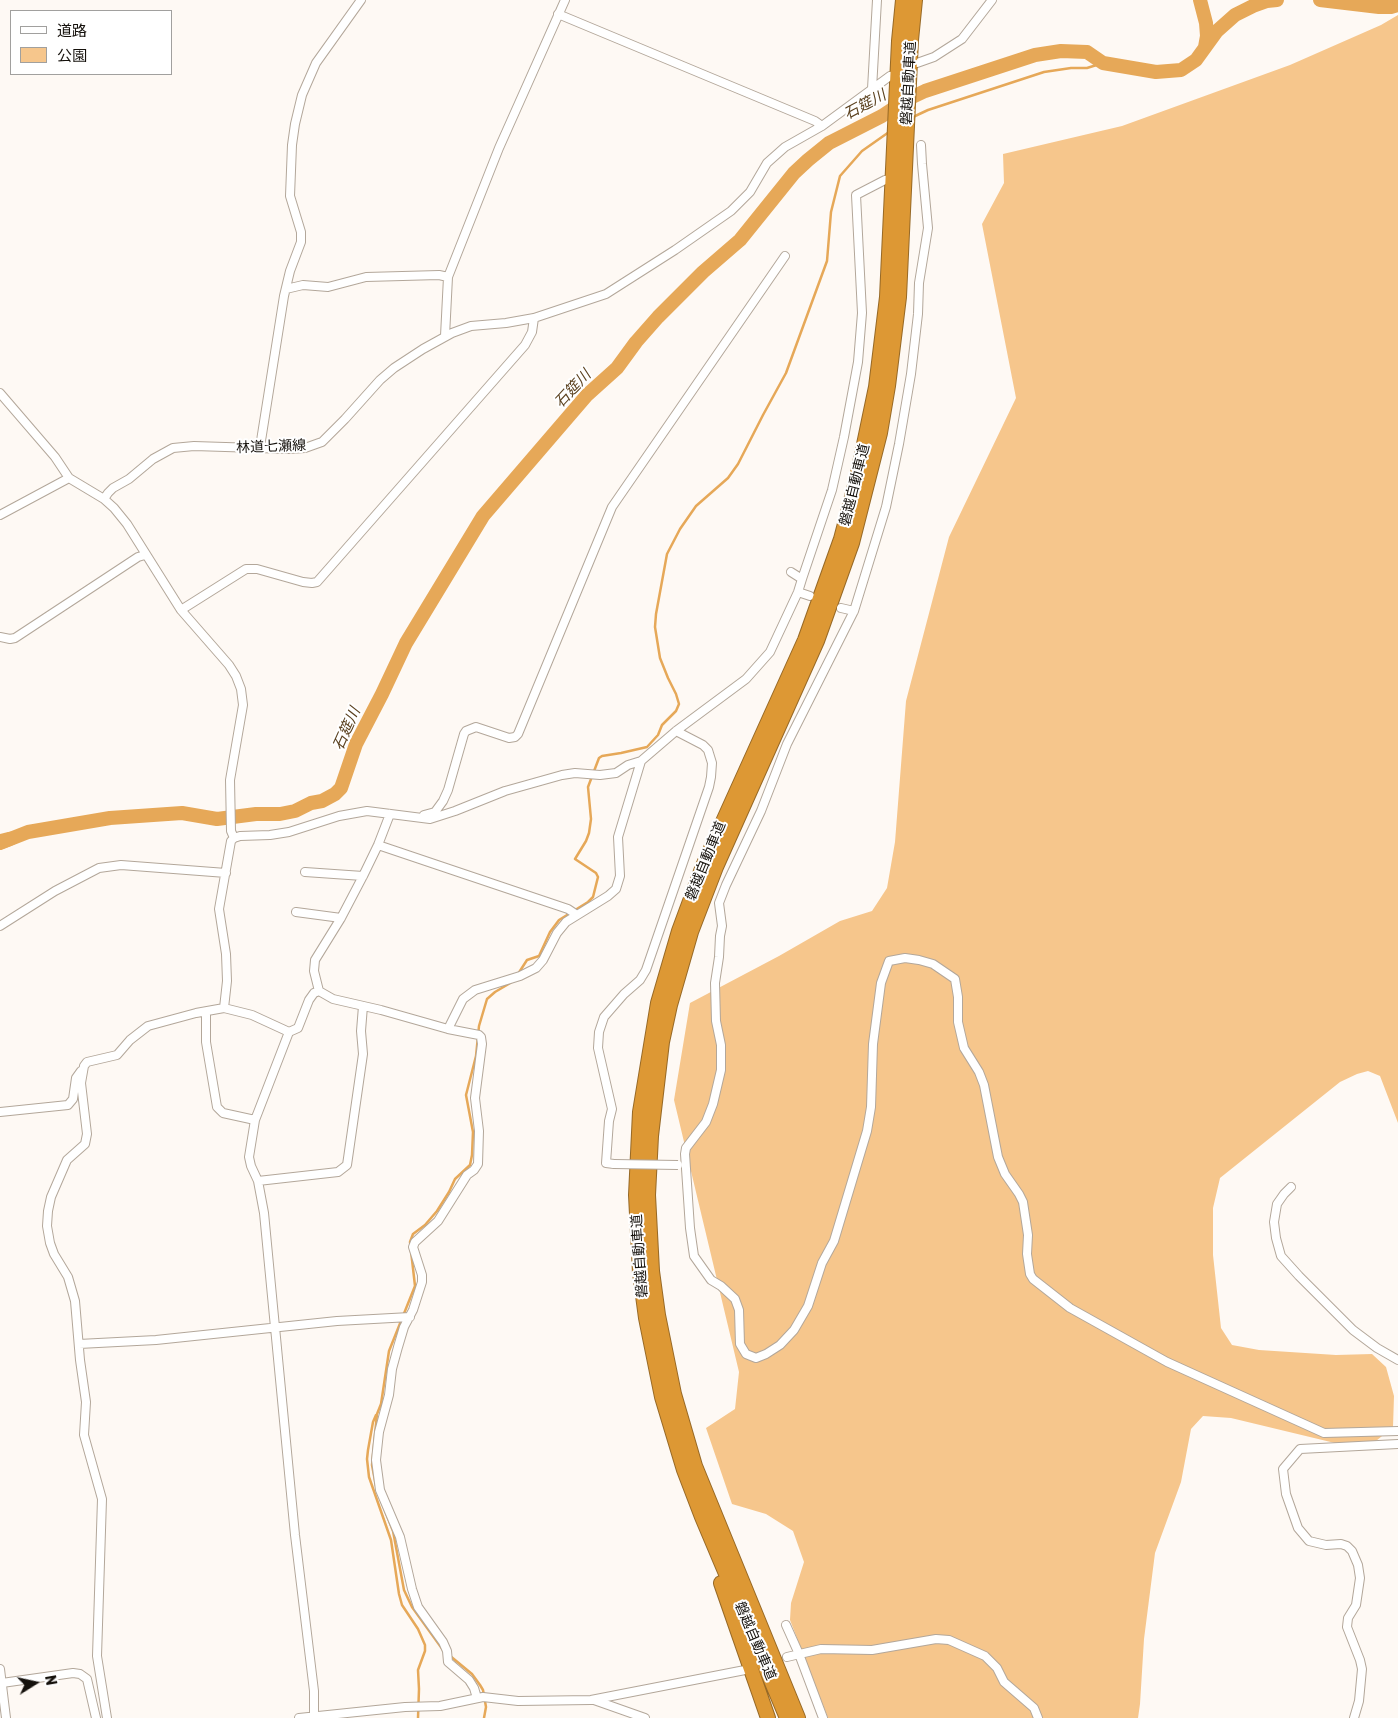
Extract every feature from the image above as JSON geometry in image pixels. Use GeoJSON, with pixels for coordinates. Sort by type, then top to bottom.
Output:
{"type":"FeatureCollection","features":[{"type":"Feature","properties":{"kind":"highway","name":"磐越自動車道"},"geometry":{"type":"LineString","coordinates":[[798,1718],[696,1466],[680,1419],[658,1315],[650,1232],[648,1195],[652,1112],[662,1042],[670,1005],[691,932],[720,858],[808,663],[842,575],[880,433],[892,359],[899,297],[899,172],[903,73],[903,0]]}},
{"type":"Feature","properties":{"kind":"highway","name":"磐越自動車道"},"geometry":{"type":"LineString","coordinates":[[903,73],[915,0]]}},
{"type":"Feature","properties":{"kind":"highway","name":"磐越自動車道"},"geometry":{"type":"LineString","coordinates":[[787,1718],[702,1517],[669,1422],[654,1363],[640,1273],[636,1195],[640,1112],[658,1003],[689,902],[728,809],[805,640],[841,539],[857,478],[876,387],[899,172]]}},
{"type":"Feature","properties":{"kind":"highway"},"geometry":{"type":"LineString","coordinates":[[702,1517],[721,1582],[768,1718]]}},
{"type":"Feature","properties":{"kind":"highway"},"geometry":{"type":"LineString","coordinates":[[784,1681],[804,1718]]}},
{"type":"Feature","properties":{"kind":"street"},"geometry":{"type":"LineString","coordinates":[[260,447],[286,289],[301,238],[301,232],[291,202],[290,189],[292,145],[302,95],[316,63],[361,0]]}},
{"type":"Feature","properties":{"kind":"street"},"geometry":{"type":"LineString","coordinates":[[445,336],[448,277],[499,148],[565,0]]}},
{"type":"Feature","properties":{"kind":"street"},"geometry":{"type":"LineString","coordinates":[[872,89],[877,0]]}},
{"type":"Feature","properties":{"kind":"street","name":"林道七瀬線"},"geometry":{"type":"LineString","coordinates":[[104,499],[114,488],[129,480],[145,464],[167,450],[188,446],[305,448],[322,442],[380,380],[422,349],[445,336],[471,326],[534,318],[606,294],[732,211],[750,192],[767,163],[785,146],[822,126],[872,89],[934,57],[962,39],[992,0]]}},
{"type":"Feature","properties":{"kind":"street"},"geometry":{"type":"LineString","coordinates":[[558,14],[815,121],[822,126]]}},
{"type":"Feature","properties":{"kind":"street"},"geometry":{"type":"LineString","coordinates":[[921,145],[928,228],[919,283],[918,314],[912,369],[886,507],[854,611],[787,744],[761,811],[719,903],[722,926],[715,983],[716,1021],[721,1045],[720,1070],[713,1104],[706,1122],[686,1148],[682,1166],[694,1256],[710,1280],[721,1286],[735,1299],[738,1310],[740,1344],[746,1354],[756,1358],[766,1354],[780,1345],[794,1330],[808,1306],[822,1263],[834,1241],[867,1131],[871,1107],[873,1044],[881,983],[889,961],[905,958],[919,960],[933,964],[955,979],[958,997],[958,1022],[964,1048],[984,1084],[998,1157],[1023,1202],[1028,1235],[1027,1254],[1030,1274],[1033,1279],[1070,1308],[1168,1362],[1324,1433],[1398,1431]]}},
{"type":"Feature","properties":{"kind":"street"},"geometry":{"type":"LineString","coordinates":[[232,835],[256,836],[289,832],[339,816],[367,812],[430,819],[505,791],[562,775],[575,773],[600,776],[616,773],[634,762],[641,761],[676,731],[746,679],[770,652],[798,592],[832,490],[858,362],[862,313],[856,195],[899,172],[922,164]]}},
{"type":"Feature","properties":{"kind":"street"},"geometry":{"type":"LineString","coordinates":[[418,819],[420,816],[434,812],[443,801],[466,731],[476,727],[509,738],[515,737],[518,734],[612,507],[785,256]]}},
{"type":"Feature","properties":{"kind":"street"},"geometry":{"type":"LineString","coordinates":[[286,289],[303,285],[328,287],[366,277],[439,275],[448,277]]}},
{"type":"Feature","properties":{"kind":"street"},"geometry":{"type":"LineString","coordinates":[[181,610],[246,569],[253,568],[303,582],[317,582],[525,345],[532,332],[534,318]]}},
{"type":"Feature","properties":{"kind":"street"},"geometry":{"type":"LineString","coordinates":[[0,393],[55,457],[69,478],[104,499],[121,516],[181,610],[229,665],[241,689],[242,710],[232,762],[230,793],[232,835],[219,910],[226,954],[227,981],[224,1008]]}},
{"type":"Feature","properties":{"kind":"street"},"geometry":{"type":"LineString","coordinates":[[0,515],[69,478]]}},
{"type":"Feature","properties":{"kind":"street"},"geometry":{"type":"LineString","coordinates":[[0,637],[10,639],[18,636],[145,555]]}},
{"type":"Feature","properties":{"kind":"street"},"geometry":{"type":"LineString","coordinates":[[791,572],[802,579]]}},
{"type":"Feature","properties":{"kind":"street"},"geometry":{"type":"LineString","coordinates":[[798,592],[810,596]]}},
{"type":"Feature","properties":{"kind":"street"},"geometry":{"type":"LineString","coordinates":[[841,608],[854,611]]}},
{"type":"Feature","properties":{"kind":"street"},"geometry":{"type":"LineString","coordinates":[[676,731],[703,745],[708,750],[712,763],[709,787],[643,976],[604,1017],[599,1032],[598,1048],[612,1108],[606,1163],[682,1166]]}},
{"type":"Feature","properties":{"kind":"street"},"geometry":{"type":"LineString","coordinates":[[448,1029],[463,999],[475,990],[520,976],[536,968],[543,960],[557,933],[577,915],[608,896],[618,886],[620,868],[618,837],[641,761]]}},
{"type":"Feature","properties":{"kind":"street"},"geometry":{"type":"LineString","coordinates":[[390,814],[363,876],[314,963],[314,971],[319,991],[333,999],[448,1029],[480,1034],[481,1037],[482,1044],[475,1098],[479,1131],[478,1164],[467,1175],[438,1221],[414,1242],[413,1247],[422,1275],[422,1282],[392,1369],[389,1395],[379,1432],[376,1460],[377,1478],[382,1497],[400,1537],[418,1607],[443,1642],[447,1651],[448,1662],[469,1680],[477,1698]]}},
{"type":"Feature","properties":{"kind":"street"},"geometry":{"type":"LineString","coordinates":[[378,845],[568,909],[577,915]]}},
{"type":"Feature","properties":{"kind":"street"},"geometry":{"type":"LineString","coordinates":[[0,926],[55,891],[99,868],[121,865],[226,873]]}},
{"type":"Feature","properties":{"kind":"street"},"geometry":{"type":"LineString","coordinates":[[305,872],[363,876]]}},
{"type":"Feature","properties":{"kind":"street"},"geometry":{"type":"LineString","coordinates":[[296,912],[341,918]]}},
{"type":"Feature","properties":{"kind":"street"},"geometry":{"type":"LineString","coordinates":[[314,1717],[314,1691],[295,1535],[264,1213],[258,1181],[250,1166],[249,1157],[256,1120],[289,1032],[298,1028],[309,1000],[314,993],[319,991]]}},
{"type":"Feature","properties":{"kind":"street"},"geometry":{"type":"LineString","coordinates":[[258,1181],[338,1172],[347,1165],[363,1054],[361,1031],[362,1006]]}},
{"type":"Feature","properties":{"kind":"street"},"geometry":{"type":"LineString","coordinates":[[106,1718],[96,1656],[102,1499],[84,1435],[86,1402],[75,1301],[68,1277],[54,1254],[48,1235],[47,1218],[51,1197],[65,1164],[86,1141],[81,1083],[84,1066],[89,1061],[117,1055],[135,1036],[148,1026],[224,1008],[252,1015],[289,1032]]}},
{"type":"Feature","properties":{"kind":"street"},"geometry":{"type":"LineString","coordinates":[[206,1012],[206,1042],[217,1107],[223,1113],[256,1120]]}},
{"type":"Feature","properties":{"kind":"street"},"geometry":{"type":"LineString","coordinates":[[0,1112],[68,1104],[73,1099],[76,1078],[83,1070]]}},
{"type":"Feature","properties":{"kind":"street"},"geometry":{"type":"LineString","coordinates":[[1291,1187],[1277,1204],[1274,1222],[1281,1256],[1353,1330],[1377,1348],[1398,1360]]}},
{"type":"Feature","properties":{"kind":"street"},"geometry":{"type":"LineString","coordinates":[[79,1344],[156,1340],[384,1317],[410,1317]]}},
{"type":"Feature","properties":{"kind":"street"},"geometry":{"type":"LineString","coordinates":[[1354,1718],[1360,1696],[1362,1669],[1348,1627],[1348,1618],[1356,1605],[1360,1578],[1358,1565],[1352,1551],[1347,1546],[1341,1544],[1326,1545],[1309,1541],[1298,1528],[1286,1494],[1283,1469],[1300,1449],[1398,1444]]}},
{"type":"Feature","properties":{"kind":"street"},"geometry":{"type":"LineString","coordinates":[[786,1625],[823,1718]]}},
{"type":"Feature","properties":{"kind":"street"},"geometry":{"type":"LineString","coordinates":[[787,1657],[821,1649],[872,1650],[936,1639],[949,1640],[985,1656],[996,1668],[1004,1682],[1034,1708],[1038,1718]]}},
{"type":"Feature","properties":{"kind":"street"},"geometry":{"type":"LineString","coordinates":[[0,1669],[6,1718]]}},
{"type":"Feature","properties":{"kind":"street"},"geometry":{"type":"LineString","coordinates":[[299,1718],[410,1706],[444,1706],[489,1697],[518,1701],[594,1700],[745,1670]]}},
{"type":"Feature","properties":{"kind":"street"},"geometry":{"type":"LineString","coordinates":[[2,1683],[73,1673],[80,1674],[87,1679],[96,1718]]}},
{"type":"Feature","properties":{"kind":"street"},"geometry":{"type":"LineString","coordinates":[[594,1700],[645,1718]]}},
{"type":"Feature","properties":{"kind":"green space"},"geometry":{"type":"Polygon","coordinates":[[[1398,15],[1398,1123],[1380,1076],[1368,1071],[1357,1074],[1340,1082],[1220,1178],[1213,1208],[1213,1255],[1221,1328],[1232,1345],[1259,1350],[1336,1355],[1372,1354],[1386,1367],[1394,1396],[1393,1427],[1376,1441],[1339,1444],[1231,1418],[1203,1416],[1191,1429],[1181,1482],[1155,1553],[1144,1639],[1138,1718],[828,1718],[790,1620],[791,1603],[804,1562],[793,1531],[766,1514],[732,1504],[706,1428],[735,1409],[739,1372],[674,1100],[690,1003],[840,921],[872,911],[887,888],[895,842],[906,701],[949,537],[1016,398],[982,224],[1004,183],[1003,154],[1122,126],[1290,65],[1381,25],[1398,15]]]}},
{"type":"Feature","properties":{"kind":"shaded area"},"geometry":{"type":"Polygon","coordinates":[[[49,828],[11,846],[0,850],[0,834],[49,828]]]}},
{"type":"Feature","properties":{"kind":"waterway","name":"石筵川"},"geometry":{"type":"LineString","coordinates":[[1200,0],[1206,23],[1207,36],[1205,47]]}},
{"type":"Feature","properties":{"kind":"waterway","name":"石筵川"},"geometry":{"type":"LineString","coordinates":[[0,843],[28,832],[110,818],[182,813],[217,819],[256,814],[280,814],[295,811],[335,794],[341,788],[356,744],[406,643],[483,516],[587,395],[617,368],[658,317],[703,272],[740,240],[794,173],[808,160],[829,143],[882,116],[906,100],[925,91],[1035,55],[1061,51],[1087,52],[1103,63],[1156,72],[1181,70],[1196,60],[1217,31],[1235,15],[1253,6],[1277,0]]}},
{"type":"Feature","properties":{"kind":"waterway"},"geometry":{"type":"LineString","coordinates":[[1320,0],[1379,7],[1398,5]]}},
{"type":"Feature","properties":{"kind":"waterway"},"geometry":{"type":"LineString","coordinates":[[913,117],[928,110],[1044,72],[1087,68],[1103,63]]}},
{"type":"Feature","properties":{"kind":"waterway"},"geometry":{"type":"LineString","coordinates":[[518,974],[527,960],[539,956],[550,932],[559,920],[593,897],[598,877],[596,873],[575,859],[589,833],[591,819],[588,787],[599,758],[647,747],[658,735],[662,725],[676,711],[679,704],[660,658],[655,627],[667,554],[680,529],[696,506],[728,478],[738,464],[786,373],[827,261],[831,212],[840,176],[862,151],[889,132]]}},
{"type":"Feature","properties":{"kind":"waterway"},"geometry":{"type":"LineString","coordinates":[[376,1486],[372,1465],[377,1414],[381,1404],[389,1351],[415,1286],[410,1242],[413,1234],[425,1225],[437,1211],[455,1179],[470,1165],[473,1132],[466,1095],[476,1056],[479,1026],[487,999],[512,982]]}},
{"type":"Feature","properties":{"kind":"waterway"},"geometry":{"type":"LineString","coordinates":[[376,1415],[368,1450],[369,1477],[391,1540],[402,1605],[418,1629],[425,1645],[425,1651],[418,1670],[418,1718]]}},
{"type":"Feature","properties":{"kind":"waterway"},"geometry":{"type":"LineString","coordinates":[[384,1508],[393,1531],[404,1590],[412,1607],[443,1650]]}},
{"type":"Feature","properties":{"kind":"waterway"},"geometry":{"type":"LineString","coordinates":[[449,1655],[472,1674],[483,1690],[486,1707],[484,1718]]}}]}
